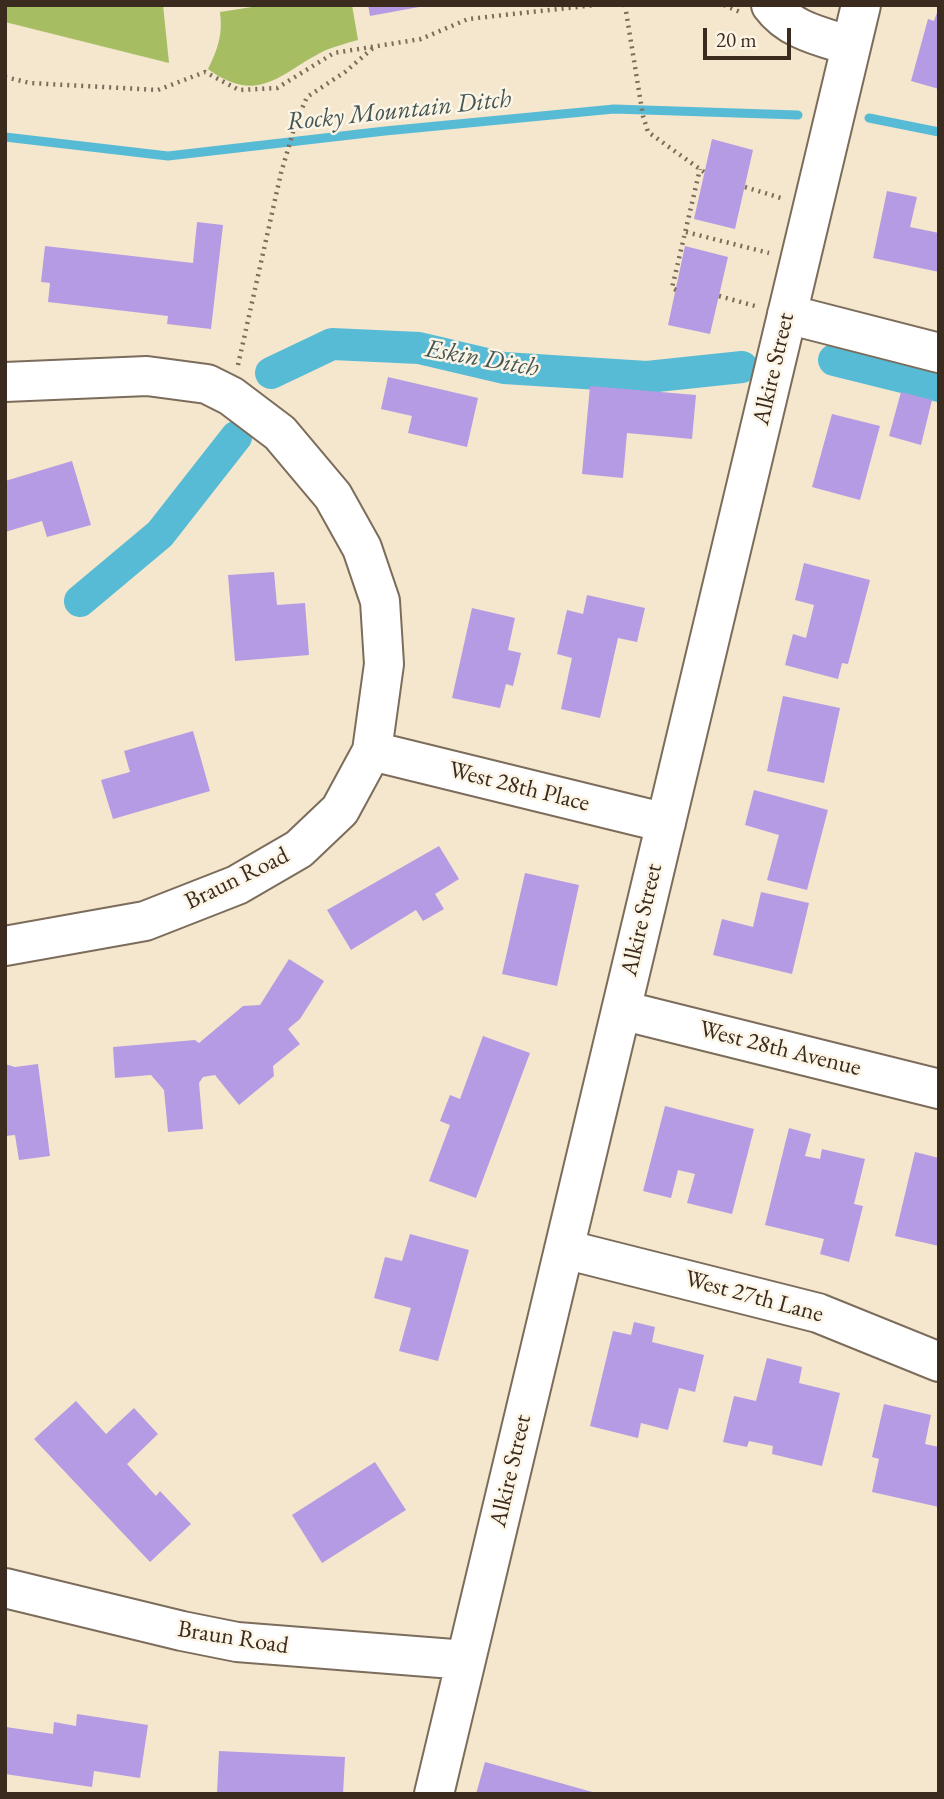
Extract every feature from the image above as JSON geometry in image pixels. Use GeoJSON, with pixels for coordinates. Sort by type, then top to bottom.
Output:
{"type":"FeatureCollection","features":[{"type":"Feature","properties":{"kind":"street","name":"Alkire Street"},"geometry":{"type":"LineString","coordinates":[[433,1794],[666,823],[776,311],[861,5]]}},
{"type":"Feature","properties":{"kind":"street"},"geometry":{"type":"LineString","coordinates":[[758,10],[776,12],[800,29],[851,46]]}},
{"type":"Feature","properties":{"kind":"street"},"geometry":{"type":"LineString","coordinates":[[776,311],[939,353]]}},
{"type":"Feature","properties":{"kind":"street","name":"Braun Road"},"geometry":{"type":"LineString","coordinates":[[5,382],[147,376],[207,384],[231,396],[280,433],[333,496],[362,548],[380,601],[384,664],[372,751],[340,810],[299,849],[237,885],[145,921],[5,946]]}},
{"type":"Feature","properties":{"kind":"street","name":"West 28th Place"},"geometry":{"type":"LineString","coordinates":[[372,751],[666,823]]}},
{"type":"Feature","properties":{"kind":"street","name":"West 28th Avenue"},"geometry":{"type":"LineString","coordinates":[[621,1010],[939,1088]]}},
{"type":"Feature","properties":{"kind":"street","name":"West 27th Lane"},"geometry":{"type":"LineString","coordinates":[[564,1249],[818,1312],[939,1362]]}},
{"type":"Feature","properties":{"kind":"street","name":"Braun Road"},"geometry":{"type":"LineString","coordinates":[[5,1588],[237,1642],[466,1660]]}},
{"type":"Feature","properties":{"kind":"path"},"geometry":{"type":"LineString","coordinates":[[5,78],[30,83],[158,90],[205,72],[239,90],[277,88],[334,53],[421,39],[468,19],[595,5]]}},
{"type":"Feature","properties":{"kind":"path"},"geometry":{"type":"LineString","coordinates":[[625,5],[643,117],[648,132],[702,171],[672,288],[676,290]]}},
{"type":"Feature","properties":{"kind":"path"},"geometry":{"type":"LineString","coordinates":[[724,5],[758,10]]}},
{"type":"Feature","properties":{"kind":"path"},"geometry":{"type":"LineString","coordinates":[[231,396],[281,173],[296,122],[307,97],[345,72],[374,47]]}},
{"type":"Feature","properties":{"kind":"path"},"geometry":{"type":"LineString","coordinates":[[745,187],[789,200]]}},
{"type":"Feature","properties":{"kind":"path"},"geometry":{"type":"LineString","coordinates":[[686,232],[777,255]]}},
{"type":"Feature","properties":{"kind":"path"},"geometry":{"type":"LineString","coordinates":[[719,296],[776,311]]}},
{"type":"Feature","properties":{"kind":"green space"},"geometry":{"type":"Polygon","coordinates":[[[5,5],[163,5],[169,63],[5,22],[5,5]]]}},
{"type":"Feature","properties":{"kind":"green space"},"geometry":{"type":"Polygon","coordinates":[[[265,5],[352,5],[358,40],[326,50],[270,82],[257,85],[242,85],[226,80],[208,69],[219,41],[220,12],[265,5]]]}},
{"type":"Feature","properties":{"kind":"building"},"geometry":{"type":"Polygon","coordinates":[[[368,5],[419,5],[419,7],[370,16],[368,5]]]}},
{"type":"Feature","properties":{"kind":"building"},"geometry":{"type":"Polygon","coordinates":[[[939,7],[939,89],[911,81],[928,19],[934,21],[939,7]]]}},
{"type":"Feature","properties":{"kind":"building"},"geometry":{"type":"Polygon","coordinates":[[[712,139],[753,150],[735,229],[694,219],[712,139]]]}},
{"type":"Feature","properties":{"kind":"building"},"geometry":{"type":"Polygon","coordinates":[[[887,191],[917,197],[910,227],[939,233],[939,272],[873,258],[887,191]]]}},
{"type":"Feature","properties":{"kind":"building"},"geometry":{"type":"Polygon","coordinates":[[[197,222],[223,225],[211,329],[167,324],[168,316],[48,302],[50,283],[41,282],[45,246],[193,263],[197,222]]]}},
{"type":"Feature","properties":{"kind":"building"},"geometry":{"type":"Polygon","coordinates":[[[685,246],[728,257],[710,334],[668,325],[685,246]]]}},
{"type":"Feature","properties":{"kind":"building"},"geometry":{"type":"Polygon","coordinates":[[[388,377],[478,398],[467,447],[408,433],[412,416],[381,409],[388,377]]]}},
{"type":"Feature","properties":{"kind":"building"},"geometry":{"type":"Polygon","coordinates":[[[590,386],[696,395],[692,439],[627,433],[623,478],[582,474],[590,386]]]}},
{"type":"Feature","properties":{"kind":"building"},"geometry":{"type":"Polygon","coordinates":[[[901,392],[932,400],[921,445],[889,436],[901,392]]]}},
{"type":"Feature","properties":{"kind":"building"},"geometry":{"type":"Polygon","coordinates":[[[832,414],[880,426],[860,500],[812,487],[832,414]]]}},
{"type":"Feature","properties":{"kind":"building"},"geometry":{"type":"Polygon","coordinates":[[[72,461],[91,525],[47,537],[42,521],[5,532],[5,481],[72,461]]]}},
{"type":"Feature","properties":{"kind":"building"},"geometry":{"type":"Polygon","coordinates":[[[804,563],[870,580],[848,664],[842,663],[838,679],[785,665],[793,634],[806,638],[814,605],[795,600],[804,563]]]}},
{"type":"Feature","properties":{"kind":"building"},"geometry":{"type":"Polygon","coordinates":[[[274,572],[277,605],[305,603],[309,655],[235,661],[228,575],[274,572]]]}},
{"type":"Feature","properties":{"kind":"building"},"geometry":{"type":"Polygon","coordinates":[[[587,595],[645,608],[637,642],[618,638],[600,718],[561,709],[572,658],[557,654],[567,610],[583,614],[587,595]]]}},
{"type":"Feature","properties":{"kind":"building"},"geometry":{"type":"Polygon","coordinates":[[[472,608],[515,618],[508,650],[521,653],[513,686],[506,684],[500,708],[452,698],[472,608]]]}},
{"type":"Feature","properties":{"kind":"building"},"geometry":{"type":"Polygon","coordinates":[[[783,696],[840,708],[824,783],[767,771],[783,696]]]}},
{"type":"Feature","properties":{"kind":"building"},"geometry":{"type":"Polygon","coordinates":[[[193,731],[210,791],[113,819],[101,780],[130,772],[124,751],[193,731]]]}},
{"type":"Feature","properties":{"kind":"building"},"geometry":{"type":"Polygon","coordinates":[[[754,790],[828,810],[807,890],[767,880],[779,835],[745,825],[754,790]]]}},
{"type":"Feature","properties":{"kind":"building"},"geometry":{"type":"Polygon","coordinates":[[[439,846],[459,879],[435,894],[444,909],[423,921],[416,910],[351,950],[327,910],[439,846]]]}},
{"type":"Feature","properties":{"kind":"building"},"geometry":{"type":"Polygon","coordinates":[[[525,873],[579,885],[557,986],[502,974],[525,873]]]}},
{"type":"Feature","properties":{"kind":"building"},"geometry":{"type":"Polygon","coordinates":[[[761,892],[809,903],[792,974],[713,955],[722,919],[753,927],[761,892]]]}},
{"type":"Feature","properties":{"kind":"building"},"geometry":{"type":"Polygon","coordinates":[[[289,959],[324,981],[300,1019],[288,1029],[300,1044],[273,1066],[274,1076],[239,1105],[215,1075],[203,1077],[199,1083],[203,1129],[168,1132],[164,1090],[151,1075],[115,1078],[113,1047],[195,1040],[199,1043],[243,1006],[260,1005],[289,959]]]}},
{"type":"Feature","properties":{"kind":"building"},"geometry":{"type":"Polygon","coordinates":[[[483,1036],[530,1053],[476,1198],[429,1181],[450,1125],[440,1121],[450,1095],[460,1099],[483,1036]]]}},
{"type":"Feature","properties":{"kind":"building"},"geometry":{"type":"Polygon","coordinates":[[[5,1064],[15,1067],[38,1064],[50,1156],[19,1160],[15,1135],[5,1136],[5,1064]]]}},
{"type":"Feature","properties":{"kind":"building"},"geometry":{"type":"Polygon","coordinates":[[[665,1106],[754,1129],[732,1214],[687,1203],[695,1174],[678,1170],[671,1198],[643,1191],[665,1106]]]}},
{"type":"Feature","properties":{"kind":"building"},"geometry":{"type":"Polygon","coordinates":[[[789,1128],[811,1134],[805,1156],[820,1159],[822,1149],[865,1159],[854,1204],[863,1206],[849,1262],[820,1254],[824,1239],[765,1225],[789,1128]]]}},
{"type":"Feature","properties":{"kind":"building"},"geometry":{"type":"Polygon","coordinates":[[[915,1152],[939,1158],[939,1246],[895,1236],[915,1152]]]}},
{"type":"Feature","properties":{"kind":"building"},"geometry":{"type":"Polygon","coordinates":[[[410,1234],[469,1250],[438,1361],[399,1351],[411,1308],[374,1298],[385,1257],[402,1261],[410,1234]]]}},
{"type":"Feature","properties":{"kind":"building"},"geometry":{"type":"Polygon","coordinates":[[[634,1322],[655,1327],[652,1342],[704,1355],[695,1392],[679,1388],[668,1430],[641,1423],[638,1438],[590,1426],[613,1331],[631,1335],[634,1322]]]}},
{"type":"Feature","properties":{"kind":"building"},"geometry":{"type":"Polygon","coordinates":[[[767,1358],[802,1367],[799,1383],[840,1393],[822,1466],[772,1454],[773,1446],[749,1441],[747,1447],[723,1442],[734,1396],[756,1401],[767,1358]]]}},
{"type":"Feature","properties":{"kind":"building"},"geometry":{"type":"Polygon","coordinates":[[[76,1401],[106,1434],[134,1408],[158,1434],[127,1464],[156,1496],[160,1491],[191,1524],[150,1562],[34,1439],[76,1401]]]}},
{"type":"Feature","properties":{"kind":"building"},"geometry":{"type":"Polygon","coordinates":[[[884,1404],[931,1415],[925,1444],[939,1447],[939,1507],[872,1492],[879,1459],[872,1457],[884,1404]]]}},
{"type":"Feature","properties":{"kind":"building"},"geometry":{"type":"Polygon","coordinates":[[[375,1462],[406,1510],[322,1563],[292,1515],[375,1462]]]}},
{"type":"Feature","properties":{"kind":"building"},"geometry":{"type":"Polygon","coordinates":[[[77,1714],[148,1725],[140,1778],[94,1771],[92,1787],[5,1774],[6,1727],[53,1734],[54,1722],[76,1726],[77,1714]]]}},
{"type":"Feature","properties":{"kind":"building"},"geometry":{"type":"Polygon","coordinates":[[[219,1751],[345,1757],[343,1794],[217,1794],[219,1751]]]}},
{"type":"Feature","properties":{"kind":"building"},"geometry":{"type":"Polygon","coordinates":[[[485,1762],[596,1793],[596,1794],[476,1794],[485,1762]]]}},
{"type":"Feature","properties":{"kind":"waterway","name":"Rocky Mountain Ditch"},"geometry":{"type":"LineString","coordinates":[[5,137],[168,156],[385,131],[614,109],[798,115]]}},
{"type":"Feature","properties":{"kind":"waterway","name":"Rocky Mountain Ditch"},"geometry":{"type":"LineString","coordinates":[[869,118],[939,132]]}},
{"type":"Feature","properties":{"kind":"waterway","name":"Eskin Ditch"},"geometry":{"type":"LineString","coordinates":[[271,373],[332,344],[419,348],[504,368],[647,377],[742,367]]}},
{"type":"Feature","properties":{"kind":"waterway","name":"Eskin Ditch"},"geometry":{"type":"LineString","coordinates":[[834,360],[939,386]]}},
{"type":"Feature","properties":{"kind":"waterway","name":"Eskin Ditch"},"geometry":{"type":"LineString","coordinates":[[80,601],[160,534],[236,437]]}}]}
